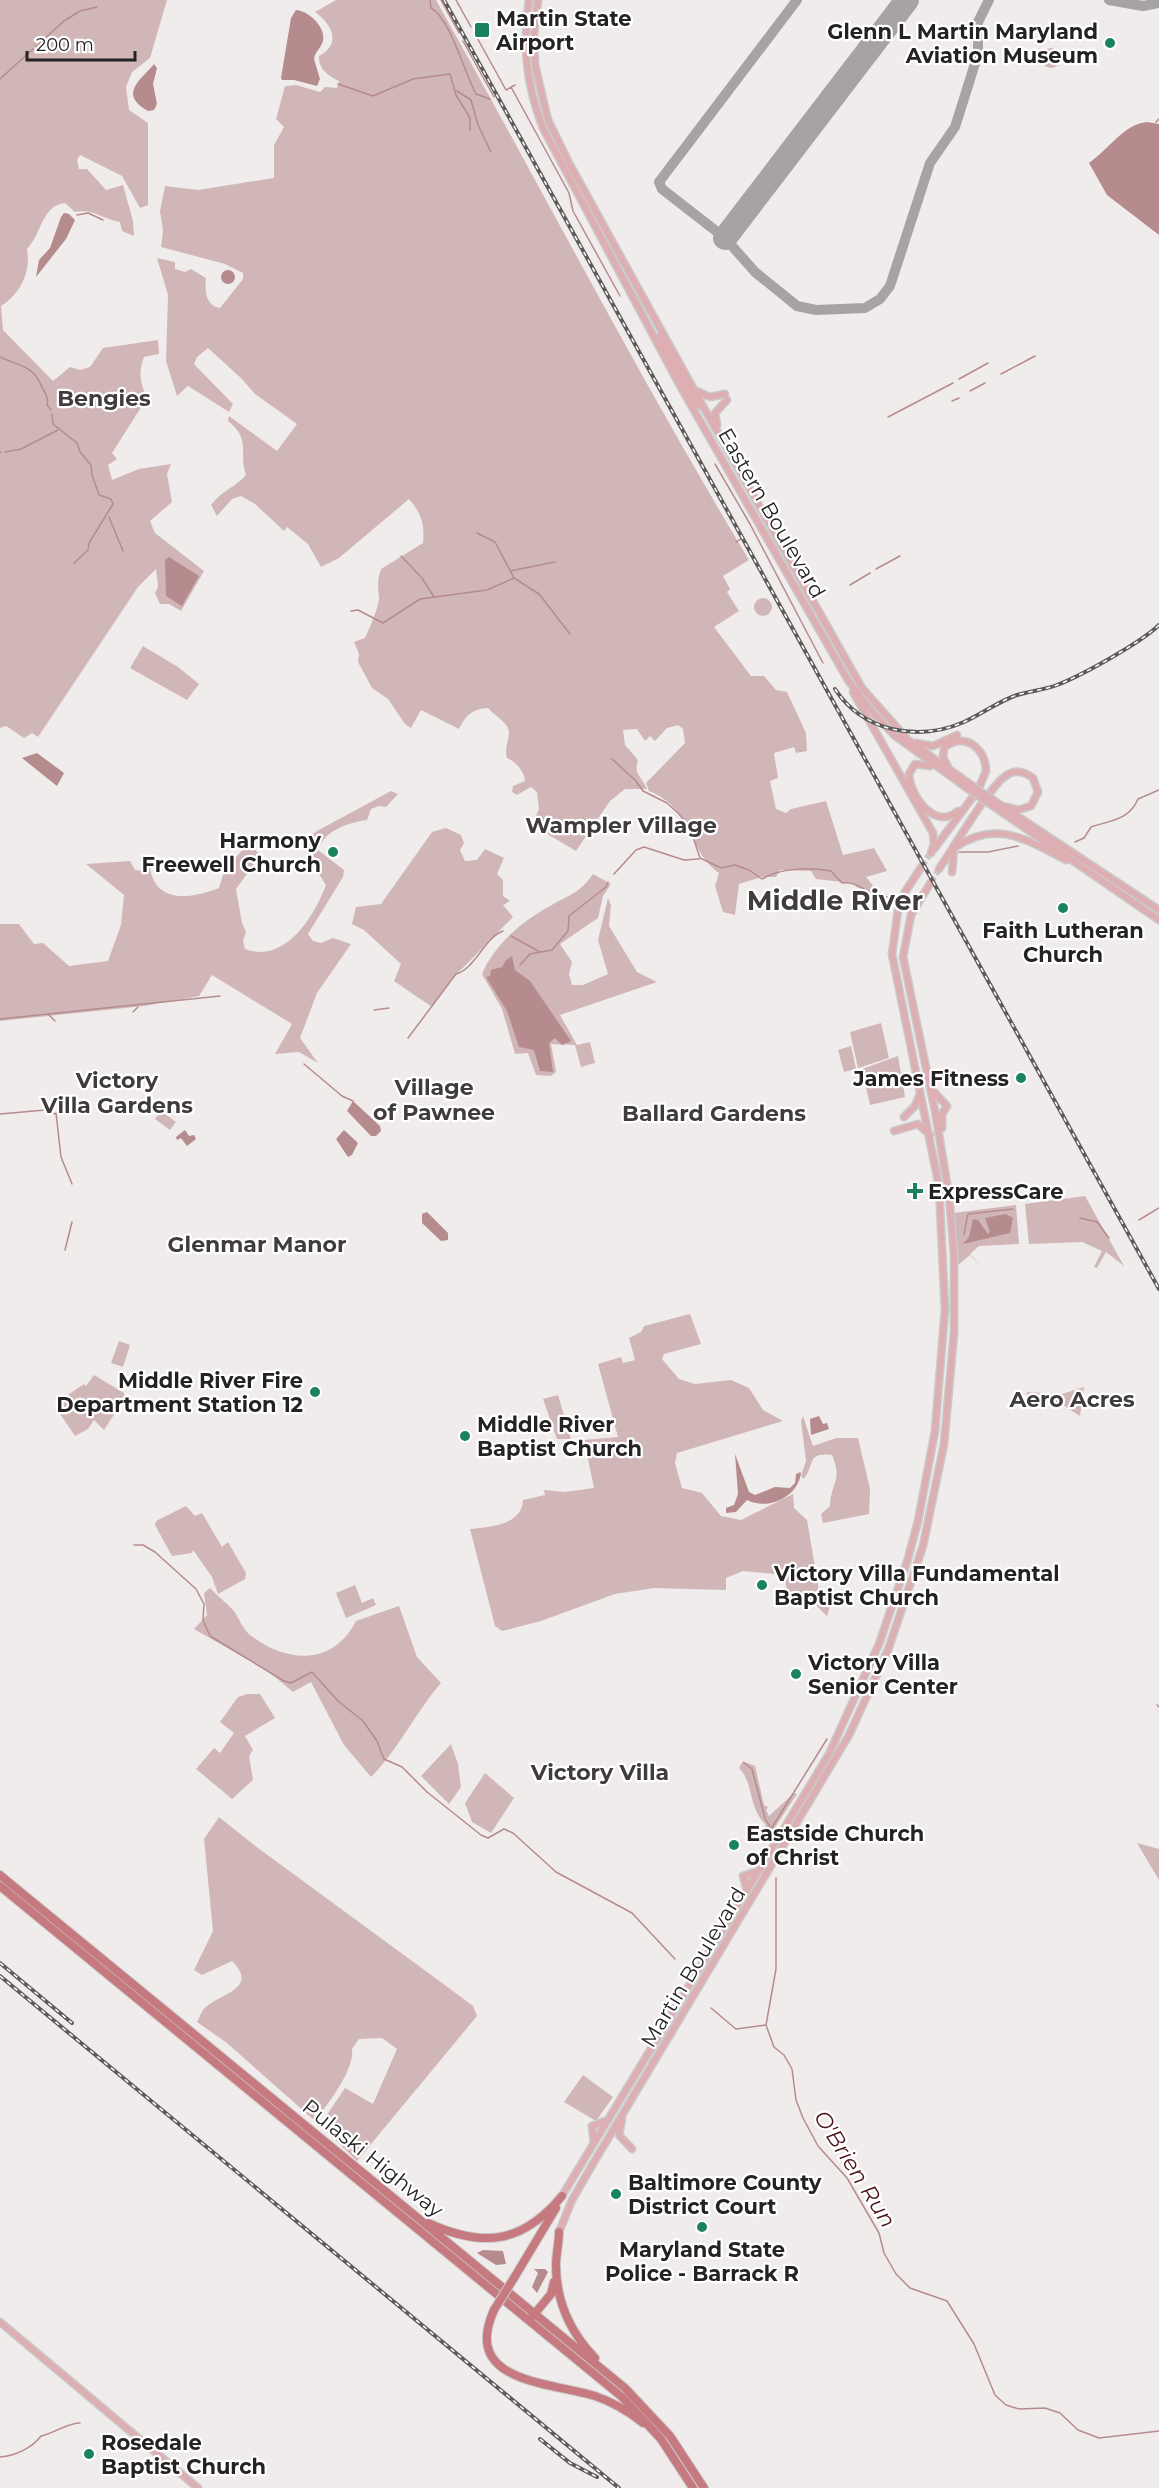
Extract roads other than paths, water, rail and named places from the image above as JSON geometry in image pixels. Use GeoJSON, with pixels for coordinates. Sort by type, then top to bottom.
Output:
{"type":"FeatureCollection","features":[{"type":"Feature","properties":{"kind":"highway","name":"Pulaski Highway"},"geometry":{"type":"LineString","coordinates":[[0,1875],[419,2219],[532,2317],[622,2397],[665,2439],[693,2488]]}},
{"type":"Feature","properties":{"kind":"highway","name":"Pulaski Highway"},"geometry":{"type":"LineString","coordinates":[[0,1886],[532,2317],[614,2379],[704,2488]]}},
{"type":"Feature","properties":{"kind":"highway"},"geometry":{"type":"LineString","coordinates":[[419,2219],[463,2238],[495,2238],[514,2233],[540,2219],[562,2196]]}},
{"type":"Feature","properties":{"kind":"highway"},"geometry":{"type":"LineString","coordinates":[[562,2196],[494,2310],[487,2326],[493,2358],[506,2373],[519,2379],[608,2401],[630,2413],[665,2439]]}},
{"type":"Feature","properties":{"kind":"highway"},"geometry":{"type":"LineString","coordinates":[[532,2317],[553,2292],[554,2258],[559,2232]]}},
{"type":"Feature","properties":{"kind":"highway"},"geometry":{"type":"LineString","coordinates":[[559,2232],[556,2267],[564,2311],[578,2338],[614,2379]]}},
{"type":"Feature","properties":{"kind":"main road","name":"Eastern Boulevard"},"geometry":{"type":"LineString","coordinates":[[529,0],[526,56],[531,87],[541,121],[679,384],[848,680],[875,715],[904,743],[943,772],[974,789]]}},
{"type":"Feature","properties":{"kind":"main road","name":"Eastern Boulevard"},"geometry":{"type":"LineString","coordinates":[[538,0],[534,33],[535,65],[548,120],[569,164],[862,688],[908,740],[1159,920]]}},
{"type":"Feature","properties":{"kind":"main road"},"geometry":{"type":"LineString","coordinates":[[640,307],[698,405],[704,408]]}},
{"type":"Feature","properties":{"kind":"main road"},"geometry":{"type":"LineString","coordinates":[[694,390],[706,396],[726,397],[715,416],[725,446]]}},
{"type":"Feature","properties":{"kind":"main road"},"geometry":{"type":"LineString","coordinates":[[780,561],[805,597],[811,600],[813,609],[840,660],[875,715]]}},
{"type":"Feature","properties":{"kind":"main road"},"geometry":{"type":"LineString","coordinates":[[848,680],[855,698],[933,833],[934,844],[931,853],[968,803],[974,789],[986,773],[986,764],[981,752],[972,743],[957,740],[945,748],[944,762],[952,772]]}},
{"type":"Feature","properties":{"kind":"main road"},"geometry":{"type":"LineString","coordinates":[[908,740],[930,747],[957,735]]}},
{"type":"Feature","properties":{"kind":"main road"},"geometry":{"type":"LineString","coordinates":[[943,772],[922,763],[915,764],[910,770],[910,782],[925,809],[932,815],[943,818],[954,814],[968,803]]}},
{"type":"Feature","properties":{"kind":"main road"},"geometry":{"type":"LineString","coordinates":[[954,848],[952,873],[939,869],[997,783],[1009,773],[1022,772],[1033,778],[1038,787],[1036,799],[1031,806],[1018,810],[1003,806]]}},
{"type":"Feature","properties":{"kind":"main road","name":"Eastern Boulevard"},"geometry":{"type":"LineString","coordinates":[[992,802],[1003,806],[1159,910]]}},
{"type":"Feature","properties":{"kind":"main road"},"geometry":{"type":"LineString","coordinates":[[954,848],[978,834],[1002,832],[1085,869]]}},
{"type":"Feature","properties":{"kind":"main road","name":"Martin Boulevard"},"geometry":{"type":"LineString","coordinates":[[562,2196],[829,1754],[859,1694],[894,1603],[918,1521],[938,1407],[945,1309],[940,1198],[930,1135],[895,974],[892,946],[896,918],[903,898],[922,866]]}},
{"type":"Feature","properties":{"kind":"main road","name":"Martin Boulevard"},"geometry":{"type":"LineString","coordinates":[[559,2232],[572,2200],[840,1752],[877,1679],[904,1608],[923,1546],[944,1444],[951,1387],[954,1264],[945,1168],[903,957],[910,915],[930,882]]}},
{"type":"Feature","properties":{"kind":"main road"},"geometry":{"type":"LineString","coordinates":[[930,1086],[939,1100],[947,1106],[941,1118],[945,1168]]}},
{"type":"Feature","properties":{"kind":"main road"},"geometry":{"type":"LineString","coordinates":[[904,1117],[919,1101],[920,1088]]}},
{"type":"Feature","properties":{"kind":"main road"},"geometry":{"type":"LineString","coordinates":[[894,1131],[918,1124],[930,1135]]}},
{"type":"Feature","properties":{"kind":"main road"},"geometry":{"type":"LineString","coordinates":[[747,1891],[743,1876],[760,1869]]}},
{"type":"Feature","properties":{"kind":"main road"},"geometry":{"type":"LineString","coordinates":[[624,2113],[620,2135],[632,2149]]}},
{"type":"Feature","properties":{"kind":"main road"},"geometry":{"type":"LineString","coordinates":[[594,2143],[592,2126],[602,2124],[610,2117]]}},
{"type":"Feature","properties":{"kind":"main road"},"geometry":{"type":"LineString","coordinates":[[0,2322],[198,2488]]}},
{"type":"Feature","properties":{"kind":"waterway"},"geometry":{"type":"LineString","coordinates":[[430,0],[431,8],[438,14],[451,34],[476,94],[490,99]]}},
{"type":"Feature","properties":{"kind":"waterway"},"geometry":{"type":"LineString","coordinates":[[441,0],[459,33]]}},
{"type":"Feature","properties":{"kind":"waterway"},"geometry":{"type":"LineString","coordinates":[[456,0],[471,27]]}},
{"type":"Feature","properties":{"kind":"waterway"},"geometry":{"type":"LineString","coordinates":[[0,79],[64,21],[80,11],[97,7]]}},
{"type":"Feature","properties":{"kind":"waterway"},"geometry":{"type":"LineString","coordinates":[[475,34],[506,90],[515,85]]}},
{"type":"Feature","properties":{"kind":"waterway"},"geometry":{"type":"LineString","coordinates":[[463,41],[494,97]]}},
{"type":"Feature","properties":{"kind":"waterway"},"geometry":{"type":"LineString","coordinates":[[338,84],[373,96],[413,79],[450,74],[456,95],[470,118],[470,130]]}},
{"type":"Feature","properties":{"kind":"waterway"},"geometry":{"type":"LineString","coordinates":[[511,87],[569,193],[573,211],[620,296]]}},
{"type":"Feature","properties":{"kind":"waterway"},"geometry":{"type":"LineString","coordinates":[[457,91],[471,100],[478,125],[491,152]]}},
{"type":"Feature","properties":{"kind":"waterway"},"geometry":{"type":"LineString","coordinates":[[1156,122],[1159,119]]}},
{"type":"Feature","properties":{"kind":"waterway"},"geometry":{"type":"LineString","coordinates":[[77,215],[88,213],[103,220]]}},
{"type":"Feature","properties":{"kind":"waterway"},"geometry":{"type":"LineString","coordinates":[[1001,374],[1035,356]]}},
{"type":"Feature","properties":{"kind":"waterway"},"geometry":{"type":"LineString","coordinates":[[0,357],[25,367],[34,374],[45,393],[47,405],[51,410]]}},
{"type":"Feature","properties":{"kind":"waterway"},"geometry":{"type":"LineString","coordinates":[[959,379],[988,363]]}},
{"type":"Feature","properties":{"kind":"waterway"},"geometry":{"type":"LineString","coordinates":[[888,417],[953,383]]}},
{"type":"Feature","properties":{"kind":"waterway"},"geometry":{"type":"LineString","coordinates":[[970,391],[985,383]]}},
{"type":"Feature","properties":{"kind":"waterway"},"geometry":{"type":"LineString","coordinates":[[952,401],[959,398]]}},
{"type":"Feature","properties":{"kind":"waterway"},"geometry":{"type":"LineString","coordinates":[[52,414],[53,424],[77,443],[80,452],[91,465],[99,495],[111,499],[113,504],[89,543],[88,550],[74,563]]}},
{"type":"Feature","properties":{"kind":"waterway"},"geometry":{"type":"LineString","coordinates":[[5,452],[21,449],[58,430]]}},
{"type":"Feature","properties":{"kind":"waterway"},"geometry":{"type":"LineString","coordinates":[[715,464],[750,524],[823,663]]}},
{"type":"Feature","properties":{"kind":"waterway"},"geometry":{"type":"LineString","coordinates":[[109,517],[123,551]]}},
{"type":"Feature","properties":{"kind":"waterway"},"geometry":{"type":"LineString","coordinates":[[477,533],[495,542],[514,578],[539,594],[570,634]]}},
{"type":"Feature","properties":{"kind":"waterway"},"geometry":{"type":"LineString","coordinates":[[401,556],[422,578],[434,597]]}},
{"type":"Feature","properties":{"kind":"waterway"},"geometry":{"type":"LineString","coordinates":[[876,569],[900,556]]}},
{"type":"Feature","properties":{"kind":"waterway"},"geometry":{"type":"LineString","coordinates":[[510,571],[555,562]]}},
{"type":"Feature","properties":{"kind":"waterway"},"geometry":{"type":"LineString","coordinates":[[850,585],[870,573]]}},
{"type":"Feature","properties":{"kind":"waterway"},"geometry":{"type":"LineString","coordinates":[[351,611],[358,610],[383,623],[420,599],[487,590],[514,578]]}},
{"type":"Feature","properties":{"kind":"waterway"},"geometry":{"type":"LineString","coordinates":[[612,759],[635,780],[643,791],[667,803],[679,814],[690,828],[700,858],[721,868],[735,865],[749,870],[762,879],[795,869],[831,871],[842,883],[853,884],[875,895],[888,897]]}},
{"type":"Feature","properties":{"kind":"waterway"},"geometry":{"type":"LineString","coordinates":[[1075,842],[1084,838],[1091,827],[1125,815],[1138,799],[1159,790]]}},
{"type":"Feature","properties":{"kind":"waterway"},"geometry":{"type":"LineString","coordinates":[[959,852],[988,852],[1018,846]]}},
{"type":"Feature","properties":{"kind":"waterway"},"geometry":{"type":"LineString","coordinates":[[614,874],[636,850],[644,847],[684,860],[699,859]]}},
{"type":"Feature","properties":{"kind":"waterway"},"geometry":{"type":"LineString","coordinates":[[520,965],[530,954],[552,950],[568,931],[569,916],[606,887],[608,882]]}},
{"type":"Feature","properties":{"kind":"waterway"},"geometry":{"type":"LineString","coordinates":[[408,1038],[456,974],[469,966],[491,940],[503,931]]}},
{"type":"Feature","properties":{"kind":"waterway"},"geometry":{"type":"LineString","coordinates":[[511,936],[540,952]]}},
{"type":"Feature","properties":{"kind":"waterway"},"geometry":{"type":"LineString","coordinates":[[0,1019],[220,996]]}},
{"type":"Feature","properties":{"kind":"waterway"},"geometry":{"type":"LineString","coordinates":[[133,1012],[138,1007]]}},
{"type":"Feature","properties":{"kind":"waterway"},"geometry":{"type":"LineString","coordinates":[[374,1010],[389,1008]]}},
{"type":"Feature","properties":{"kind":"waterway"},"geometry":{"type":"LineString","coordinates":[[49,1015],[55,1021]]}},
{"type":"Feature","properties":{"kind":"waterway"},"geometry":{"type":"LineString","coordinates":[[304,1064],[342,1096],[353,1101]]}},
{"type":"Feature","properties":{"kind":"waterway"},"geometry":{"type":"LineString","coordinates":[[0,1114],[45,1110],[55,1114]]}},
{"type":"Feature","properties":{"kind":"waterway"},"geometry":{"type":"LineString","coordinates":[[56,1113],[61,1157],[72,1184]]}},
{"type":"Feature","properties":{"kind":"waterway","name":"Middle River"},"geometry":{"type":"LineString","coordinates":[[1139,1220],[1159,1208]]}},
{"type":"Feature","properties":{"kind":"waterway","name":"Middle River"},"geometry":{"type":"LineString","coordinates":[[964,1234],[968,1214],[1013,1209]]}},
{"type":"Feature","properties":{"kind":"waterway","name":"Middle River"},"geometry":{"type":"LineString","coordinates":[[1080,1218],[1097,1222],[1109,1238]]}},
{"type":"Feature","properties":{"kind":"waterway"},"geometry":{"type":"LineString","coordinates":[[65,1250],[72,1222]]}},
{"type":"Feature","properties":{"kind":"waterway","name":"O'Brien Run"},"geometry":{"type":"LineString","coordinates":[[134,1545],[143,1545],[155,1552],[196,1589],[204,1604],[203,1620],[210,1636],[284,1681],[291,1683],[312,1672],[338,1701],[363,1721],[377,1741],[384,1759],[402,1767],[427,1792],[481,1835],[488,1838],[504,1829],[513,1833],[556,1872],[632,1913],[675,1959]]}},
{"type":"Feature","properties":{"kind":"waterway"},"geometry":{"type":"LineString","coordinates":[[771,1829],[827,1739]]}},
{"type":"Feature","properties":{"kind":"waterway"},"geometry":{"type":"LineString","coordinates":[[744,1763],[752,1769],[765,1818],[775,1836]]}},
{"type":"Feature","properties":{"kind":"waterway"},"geometry":{"type":"LineString","coordinates":[[766,2025],[776,1969],[776,1878]]}},
{"type":"Feature","properties":{"kind":"waterway","name":"O'Brien Run"},"geometry":{"type":"LineString","coordinates":[[711,2008],[736,2029],[766,2025],[774,2047],[784,2055],[792,2069],[796,2100],[803,2118],[818,2146],[847,2178],[879,2233],[884,2253],[896,2274],[910,2288],[947,2301],[974,2344],[995,2395],[1006,2405],[1019,2409],[1045,2408],[1060,2413],[1078,2430],[1099,2438],[1159,2431]]}},
{"type":"Feature","properties":{"kind":"waterway"},"geometry":{"type":"LineString","coordinates":[[0,2457],[23,2451],[41,2436],[71,2424],[80,2423]]}},
{"type":"Feature","properties":{"kind":"tunnel"},"geometry":{"type":"LineString","coordinates":[[922,866],[930,854]]}},
{"type":"Feature","properties":{"kind":"tunnel"},"geometry":{"type":"LineString","coordinates":[[931,882],[939,869]]}},
{"type":"Feature","properties":{"kind":"railway"},"geometry":{"type":"LineString","coordinates":[[444,0],[1159,1289]]}},
{"type":"Feature","properties":{"kind":"railway"},"geometry":{"type":"LineString","coordinates":[[835,689],[847,704],[876,724],[910,732],[946,728],[964,722],[1010,698],[1068,681],[1126,649],[1159,625]]}},
{"type":"Feature","properties":{"kind":"railway"},"geometry":{"type":"LineString","coordinates":[[0,1963],[72,2023]]}},
{"type":"Feature","properties":{"kind":"railway"},"geometry":{"type":"LineString","coordinates":[[0,1976],[619,2488]]}},
{"type":"Feature","properties":{"kind":"railway"},"geometry":{"type":"LineString","coordinates":[[540,2439],[570,2463],[597,2477]]}},
{"type":"Feature","properties":{"kind":"place","name":"Martin State Airport"},"geometry":{"type":"Point","coordinates":[482,30]}},
{"type":"Feature","properties":{"kind":"place","name":"Glenn L Martin Maryland Aviation Museum"},"geometry":{"type":"Point","coordinates":[1110,43]}},
{"type":"Feature","properties":{"kind":"place","name":"Harmony Freewell Church"},"geometry":{"type":"Point","coordinates":[333,852]}},
{"type":"Feature","properties":{"kind":"place","name":"Faith Lutheran Church"},"geometry":{"type":"Point","coordinates":[1063,908]}},
{"type":"Feature","properties":{"kind":"place","name":"James Fitness"},"geometry":{"type":"Point","coordinates":[1021,1078]}},
{"type":"Feature","properties":{"kind":"place","name":"ExpressCare"},"geometry":{"type":"Point","coordinates":[915,1191]}},
{"type":"Feature","properties":{"kind":"place","name":"Middle River Fire Department Station 12"},"geometry":{"type":"Point","coordinates":[315,1392]}},
{"type":"Feature","properties":{"kind":"place","name":"Middle River Baptist Church"},"geometry":{"type":"Point","coordinates":[465,1436]}},
{"type":"Feature","properties":{"kind":"place","name":"Victory Villa Fundamental Baptist Church"},"geometry":{"type":"Point","coordinates":[762,1585]}},
{"type":"Feature","properties":{"kind":"place","name":"Victory Villa Senior Center"},"geometry":{"type":"Point","coordinates":[796,1674]}},
{"type":"Feature","properties":{"kind":"place","name":"Eastside Church of Christ"},"geometry":{"type":"Point","coordinates":[734,1845]}},
{"type":"Feature","properties":{"kind":"place","name":"Baltimore County District Court"},"geometry":{"type":"Point","coordinates":[616,2194]}},
{"type":"Feature","properties":{"kind":"place","name":"Maryland State Police - Barrack R"},"geometry":{"type":"Point","coordinates":[702,2227]}},
{"type":"Feature","properties":{"kind":"place","name":"Rosedale Baptist Church"},"geometry":{"type":"Point","coordinates":[89,2454]}},
{"type":"Feature","properties":{"kind":"district","name":"Bengies"},"geometry":{"type":"Point","coordinates":[104,398]}},
{"type":"Feature","properties":{"kind":"district","name":"Wampler Village"},"geometry":{"type":"Point","coordinates":[621,825]}},
{"type":"Feature","properties":{"kind":"district","name":"Middle River"},"geometry":{"type":"Point","coordinates":[835,900]}},
{"type":"Feature","properties":{"kind":"district","name":"Victory Villa Gardens"},"geometry":{"type":"Point","coordinates":[117,1092]}},
{"type":"Feature","properties":{"kind":"district","name":"Village of Pawnee"},"geometry":{"type":"Point","coordinates":[434,1100]}},
{"type":"Feature","properties":{"kind":"district","name":"Ballard Gardens"},"geometry":{"type":"Point","coordinates":[714,1113]}},
{"type":"Feature","properties":{"kind":"district","name":"Glenmar Manor"},"geometry":{"type":"Point","coordinates":[257,1244]}},
{"type":"Feature","properties":{"kind":"district","name":"Aero Acres"},"geometry":{"type":"Point","coordinates":[1072,1399]}},
{"type":"Feature","properties":{"kind":"district","name":"Victory Villa"},"geometry":{"type":"Point","coordinates":[600,1772]}}]}
